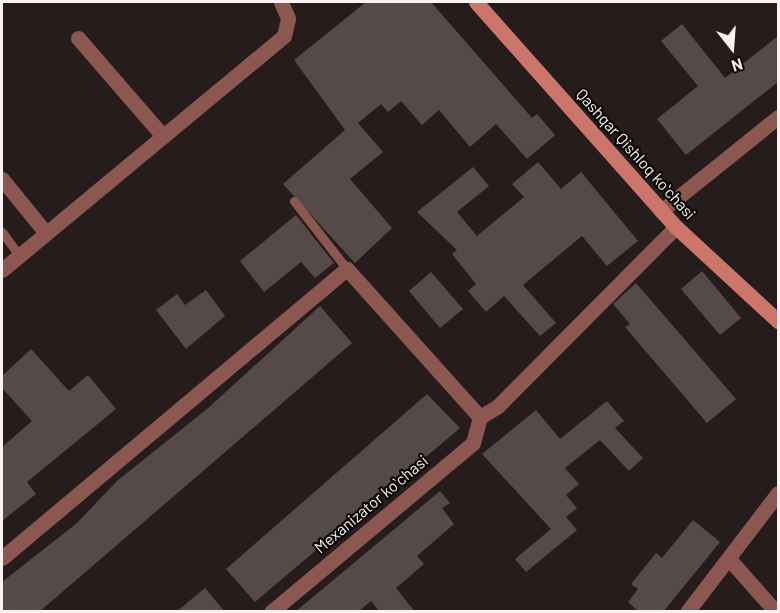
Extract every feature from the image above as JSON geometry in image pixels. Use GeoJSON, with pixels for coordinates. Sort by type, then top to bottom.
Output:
{"type":"FeatureCollection","features":[{"type":"Feature","properties":{"kind":"main road","name":"Qashqar Qishloq koʻchasi"},"geometry":{"type":"LineString","coordinates":[[476,2],[675,227],[778,321]]}},
{"type":"Feature","properties":{"kind":"street"},"geometry":{"type":"LineString","coordinates":[[2,270],[284,36],[288,18],[281,2]]}},
{"type":"Feature","properties":{"kind":"street"},"geometry":{"type":"LineString","coordinates":[[78,38],[162,135]]}},
{"type":"Feature","properties":{"kind":"street"},"geometry":{"type":"LineString","coordinates":[[661,211],[778,117]]}},
{"type":"Feature","properties":{"kind":"street"},"geometry":{"type":"LineString","coordinates":[[2,179],[45,232]]}},
{"type":"Feature","properties":{"kind":"street"},"geometry":{"type":"LineString","coordinates":[[2,558],[346,269],[480,417],[498,406],[675,227]]}},
{"type":"Feature","properties":{"kind":"street","name":"Mexanizator koʻchasi"},"geometry":{"type":"LineString","coordinates":[[271,612],[473,443],[480,417]]}},
{"type":"Feature","properties":{"kind":"street"},"geometry":{"type":"LineString","coordinates":[[687,612],[730,560],[778,493]]}},
{"type":"Feature","properties":{"kind":"street"},"geometry":{"type":"LineString","coordinates":[[730,560],[776,612]]}},
{"type":"Feature","properties":{"kind":"lane"},"geometry":{"type":"LineString","coordinates":[[294,201],[346,269]]}},
{"type":"Feature","properties":{"kind":"lane"},"geometry":{"type":"LineString","coordinates":[[2,232],[19,255]]}},
{"type":"Feature","properties":{"kind":"building"},"geometry":{"type":"Polygon","coordinates":[[[366,2],[431,2],[532,118],[537,114],[555,135],[527,159],[496,124],[470,147],[439,110],[422,125],[401,101],[388,112],[381,104],[358,123],[383,152],[350,179],[392,228],[355,263],[283,184],[345,130],[294,60],[366,2]]]}},
{"type":"Feature","properties":{"kind":"building"},"geometry":{"type":"Polygon","coordinates":[[[682,24],[725,78],[778,36],[778,82],[686,155],[657,119],[698,86],[661,41],[682,24]]]}},
{"type":"Feature","properties":{"kind":"building"},"geometry":{"type":"Polygon","coordinates":[[[538,162],[561,189],[581,172],[638,241],[607,266],[582,236],[523,285],[556,323],[540,336],[504,296],[486,312],[468,291],[476,284],[452,254],[457,250],[417,212],[473,167],[489,186],[457,212],[477,236],[524,197],[512,184],[538,162]]]}},
{"type":"Feature","properties":{"kind":"building"},"geometry":{"type":"Polygon","coordinates":[[[296,215],[334,263],[315,278],[301,262],[264,292],[240,261],[296,215]]]}},
{"type":"Feature","properties":{"kind":"building"},"geometry":{"type":"Polygon","coordinates":[[[702,271],[741,318],[720,335],[681,289],[702,271]]]}},
{"type":"Feature","properties":{"kind":"building"},"geometry":{"type":"Polygon","coordinates":[[[431,272],[463,309],[440,328],[409,291],[431,272]]]}},
{"type":"Feature","properties":{"kind":"building"},"geometry":{"type":"Polygon","coordinates":[[[636,283],[736,399],[707,423],[625,327],[630,324],[613,304],[636,283]]]}},
{"type":"Feature","properties":{"kind":"building"},"geometry":{"type":"Polygon","coordinates":[[[206,290],[225,316],[186,349],[156,310],[177,294],[185,305],[206,290]]]}},
{"type":"Feature","properties":{"kind":"building"},"geometry":{"type":"Polygon","coordinates":[[[320,306],[352,343],[39,612],[2,612],[2,582],[77,523],[117,481],[207,409],[320,306]]]}},
{"type":"Feature","properties":{"kind":"building"},"geometry":{"type":"Polygon","coordinates":[[[31,349],[69,391],[88,375],[116,409],[27,482],[36,494],[2,521],[2,447],[32,421],[2,388],[2,376],[31,349]]]}},
{"type":"Feature","properties":{"kind":"building"},"geometry":{"type":"Polygon","coordinates":[[[427,394],[460,428],[255,602],[226,569],[427,394]]]}},
{"type":"Feature","properties":{"kind":"building"},"geometry":{"type":"Polygon","coordinates":[[[607,401],[624,421],[615,428],[643,458],[629,471],[600,440],[565,468],[579,484],[566,495],[577,508],[566,517],[577,530],[526,572],[515,559],[551,529],[482,454],[536,410],[560,439],[607,401]]]}},
{"type":"Feature","properties":{"kind":"building"},"geometry":{"type":"Polygon","coordinates":[[[440,491],[450,503],[442,508],[454,524],[417,556],[424,564],[396,588],[415,612],[380,612],[371,601],[358,612],[295,612],[440,491]]]}},
{"type":"Feature","properties":{"kind":"building"},"geometry":{"type":"Polygon","coordinates":[[[693,520],[720,542],[663,612],[639,612],[628,602],[638,589],[631,584],[656,553],[662,558],[693,520]]]}},
{"type":"Feature","properties":{"kind":"building"},"geometry":{"type":"Polygon","coordinates":[[[205,588],[225,612],[176,612],[205,588]]]}}]}
